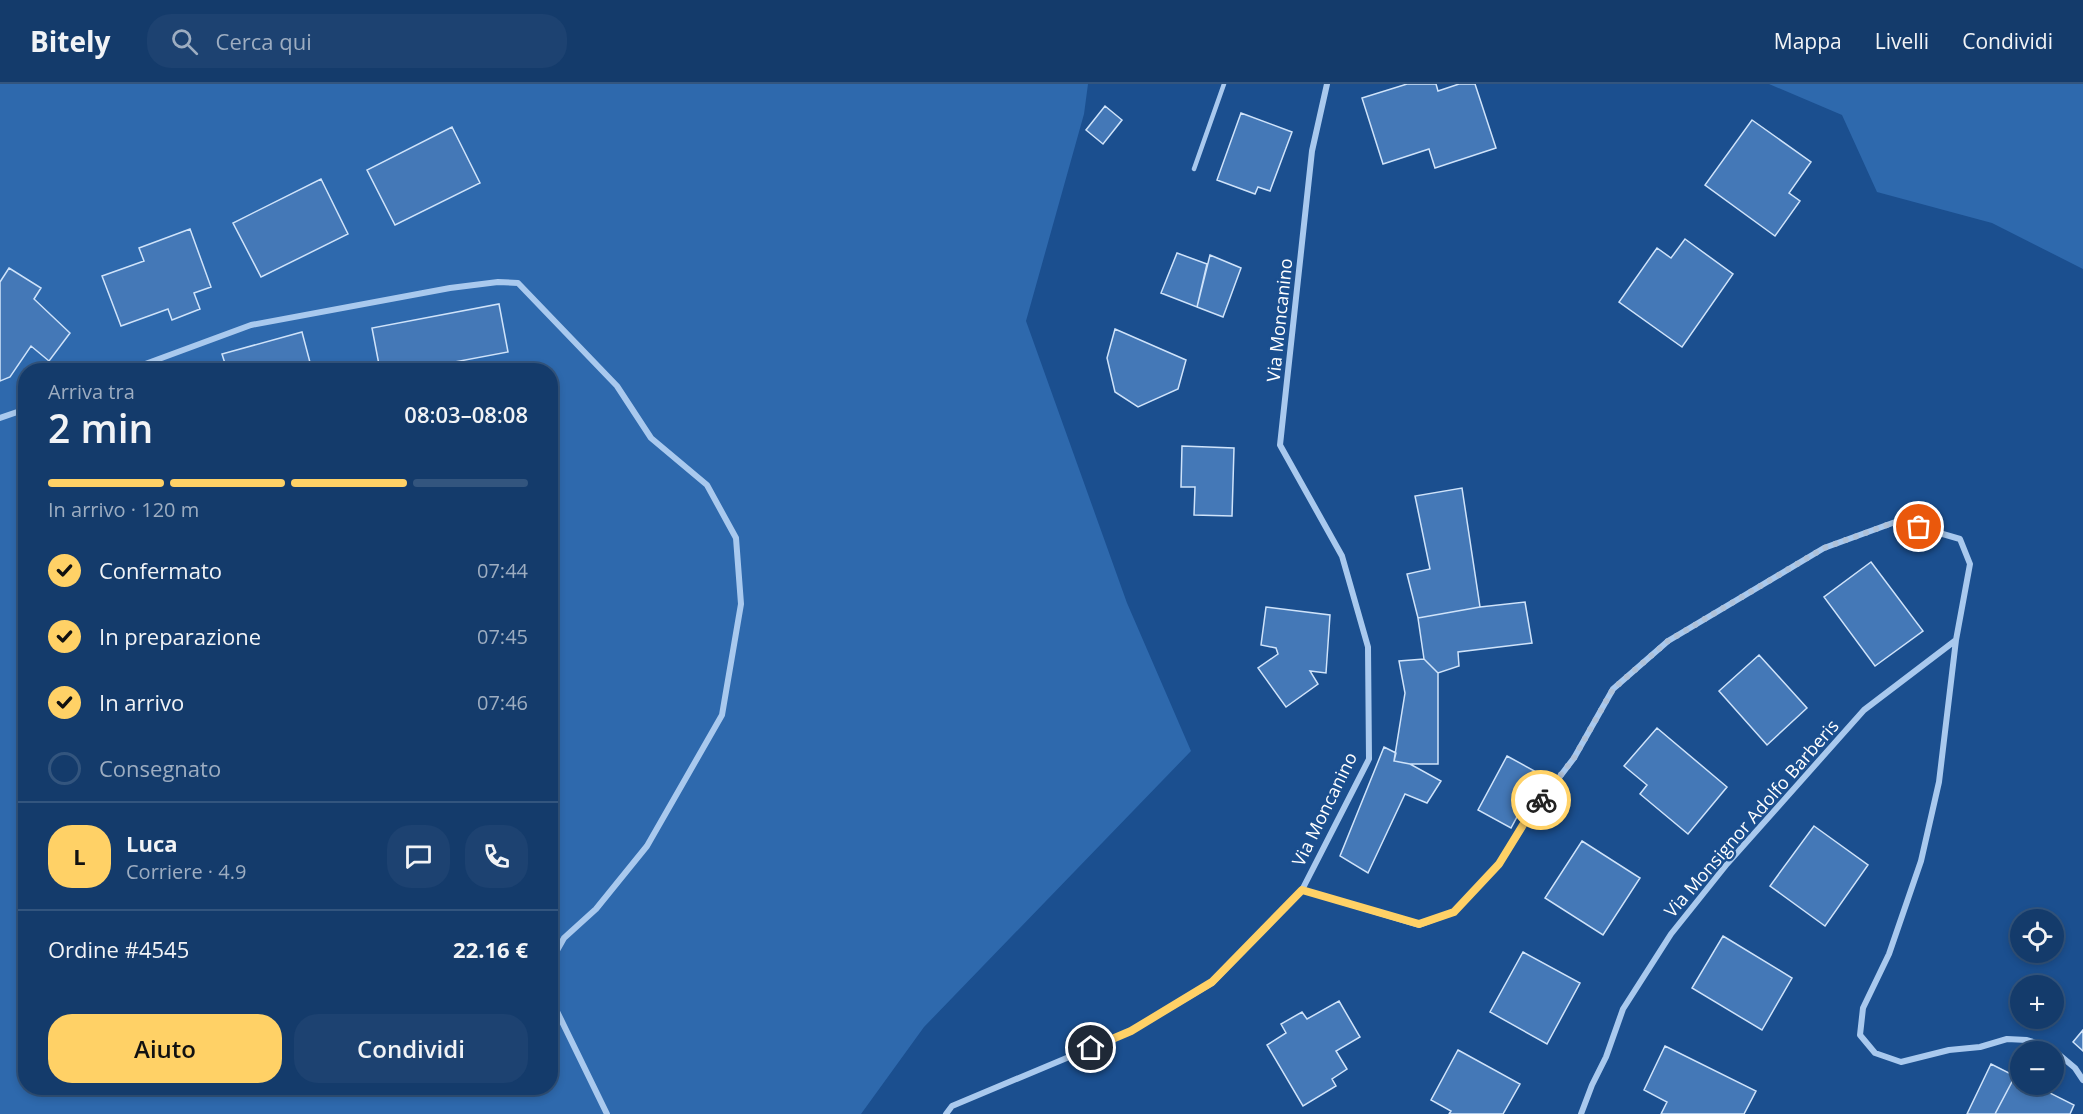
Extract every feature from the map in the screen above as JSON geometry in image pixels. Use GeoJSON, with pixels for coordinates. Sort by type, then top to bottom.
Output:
{"type":"FeatureCollection","features":[{"type":"Feature","properties":{"kind":"street","name":"Via Moncanino"},"geometry":{"type":"LineString","coordinates":[[946,1114],[952,1106],[1131,1031],[1212,982],[1302,890],[1369,759],[1368,647],[1342,556],[1280,445],[1312,152],[1327,84]]}},
{"type":"Feature","properties":{"kind":"street"},"geometry":{"type":"LineString","coordinates":[[148,363],[251,325],[450,288],[498,282],[518,283],[617,386],[651,438],[707,485],[736,538],[741,604],[722,715],[647,846],[596,909],[564,938],[558,949]]}},
{"type":"Feature","properties":{"kind":"street"},"geometry":{"type":"LineString","coordinates":[[0,418],[18,412]]}},
{"type":"Feature","properties":{"kind":"street"},"geometry":{"type":"LineString","coordinates":[[1302,890],[1419,924],[1454,912],[1499,864],[1526,820],[1574,758],[1613,689],[1668,641],[1824,548],[1898,521],[1960,539],[1970,564],[1956,640],[1939,782],[1921,861],[1889,954],[1863,1008],[1860,1035],[1875,1053],[1901,1062],[1949,1050],[1980,1047],[2007,1039],[2027,1040],[2050,1047],[2075,1068],[2083,1080]]}},
{"type":"Feature","properties":{"kind":"street","name":"Via Monsignor Adolfo Barberis"},"geometry":{"type":"LineString","coordinates":[[1581,1114],[1606,1057],[1623,1009],[1671,934],[1727,864],[1864,710],[1956,640]]}},
{"type":"Feature","properties":{"kind":"street"},"geometry":{"type":"LineString","coordinates":[[558,1013],[607,1114]]}},
{"type":"Feature","properties":{"kind":"lane"},"geometry":{"type":"LineString","coordinates":[[1194,169],[1224,84]]}},
{"type":"Feature","properties":{"kind":"shaded area"},"geometry":{"type":"Polygon","coordinates":[[[0,84],[1088,84],[1084,114],[1026,321],[1127,603],[1191,751],[924,1027],[861,1114],[0,1114],[0,84]]]}},
{"type":"Feature","properties":{"kind":"shaded area"},"geometry":{"type":"Polygon","coordinates":[[[1769,84],[2083,84],[2083,269],[1992,223],[1877,192],[1842,115],[1769,84]]]}},
{"type":"Feature","properties":{"kind":"building"},"geometry":{"type":"Polygon","coordinates":[[[1407,84],[1436,84],[1438,91],[1459,84],[1475,84],[1496,148],[1435,168],[1429,149],[1383,164],[1362,98],[1407,84]]]}},
{"type":"Feature","properties":{"kind":"building"},"geometry":{"type":"Polygon","coordinates":[[[1105,106],[1122,120],[1103,144],[1086,130],[1105,106]]]}},
{"type":"Feature","properties":{"kind":"building"},"geometry":{"type":"Polygon","coordinates":[[[1241,113],[1292,132],[1270,191],[1258,187],[1255,194],[1217,180],[1241,113]]]}},
{"type":"Feature","properties":{"kind":"building"},"geometry":{"type":"Polygon","coordinates":[[[1752,120],[1811,162],[1789,193],[1800,201],[1775,236],[1705,185],[1752,120]]]}},
{"type":"Feature","properties":{"kind":"building"},"geometry":{"type":"Polygon","coordinates":[[[452,127],[480,183],[395,225],[367,170],[452,127]]]}},
{"type":"Feature","properties":{"kind":"building"},"geometry":{"type":"Polygon","coordinates":[[[321,179],[348,234],[261,277],[233,223],[321,179]]]}},
{"type":"Feature","properties":{"kind":"building"},"geometry":{"type":"Polygon","coordinates":[[[190,229],[211,287],[194,293],[200,309],[172,320],[168,309],[121,326],[102,276],[144,261],[139,248],[190,229]]]}},
{"type":"Feature","properties":{"kind":"building"},"geometry":{"type":"Polygon","coordinates":[[[1685,239],[1733,274],[1682,347],[1619,302],[1657,248],[1671,258],[1685,239]]]}},
{"type":"Feature","properties":{"kind":"building"},"geometry":{"type":"Polygon","coordinates":[[[1177,253],[1207,264],[1197,307],[1161,293],[1177,253]]]}},
{"type":"Feature","properties":{"kind":"building"},"geometry":{"type":"Polygon","coordinates":[[[1210,255],[1241,268],[1223,317],[1197,307],[1210,255]]]}},
{"type":"Feature","properties":{"kind":"building"},"geometry":{"type":"Polygon","coordinates":[[[9,268],[41,288],[34,299],[70,333],[49,361],[31,346],[10,377],[0,381],[0,282],[9,268]]]}},
{"type":"Feature","properties":{"kind":"building"},"geometry":{"type":"Polygon","coordinates":[[[499,304],[508,352],[449,363],[379,363],[372,328],[499,304]]]}},
{"type":"Feature","properties":{"kind":"building"},"geometry":{"type":"Polygon","coordinates":[[[1115,329],[1186,360],[1178,389],[1138,407],[1115,392],[1107,358],[1115,329]]]}},
{"type":"Feature","properties":{"kind":"building"},"geometry":{"type":"Polygon","coordinates":[[[302,332],[310,363],[225,363],[222,354],[302,332]]]}},
{"type":"Feature","properties":{"kind":"building"},"geometry":{"type":"Polygon","coordinates":[[[1182,446],[1234,448],[1232,516],[1194,515],[1195,487],[1181,487],[1182,446]]]}},
{"type":"Feature","properties":{"kind":"building"},"geometry":{"type":"Polygon","coordinates":[[[1462,488],[1480,607],[1418,618],[1407,574],[1430,569],[1415,496],[1462,488]]]}},
{"type":"Feature","properties":{"kind":"building"},"geometry":{"type":"Polygon","coordinates":[[[1871,562],[1923,631],[1875,666],[1824,597],[1871,562]]]}},
{"type":"Feature","properties":{"kind":"building"},"geometry":{"type":"Polygon","coordinates":[[[1525,602],[1532,643],[1458,652],[1459,666],[1438,673],[1424,659],[1418,618],[1525,602]]]}},
{"type":"Feature","properties":{"kind":"building"},"geometry":{"type":"Polygon","coordinates":[[[1266,607],[1330,615],[1326,673],[1310,671],[1318,684],[1286,707],[1258,668],[1278,654],[1276,648],[1261,645],[1266,607]]]}},
{"type":"Feature","properties":{"kind":"building"},"geometry":{"type":"Polygon","coordinates":[[[1759,655],[1807,708],[1767,745],[1719,691],[1759,655]]]}},
{"type":"Feature","properties":{"kind":"building"},"geometry":{"type":"Polygon","coordinates":[[[1424,659],[1438,673],[1438,764],[1410,764],[1394,761],[1405,693],[1399,661],[1424,659]]]}},
{"type":"Feature","properties":{"kind":"building"},"geometry":{"type":"Polygon","coordinates":[[[1657,728],[1727,787],[1688,834],[1640,794],[1647,785],[1624,766],[1657,728]]]}},
{"type":"Feature","properties":{"kind":"building"},"geometry":{"type":"Polygon","coordinates":[[[1384,747],[1396,753],[1394,761],[1410,764],[1441,781],[1427,803],[1405,794],[1368,873],[1340,856],[1384,747]]]}},
{"type":"Feature","properties":{"kind":"building"},"geometry":{"type":"Polygon","coordinates":[[[1507,756],[1540,774],[1511,828],[1478,810],[1507,756]]]}},
{"type":"Feature","properties":{"kind":"building"},"geometry":{"type":"Polygon","coordinates":[[[1814,826],[1868,865],[1825,926],[1770,886],[1814,826]]]}},
{"type":"Feature","properties":{"kind":"building"},"geometry":{"type":"Polygon","coordinates":[[[1582,841],[1640,878],[1603,935],[1545,898],[1582,841]]]}},
{"type":"Feature","properties":{"kind":"building"},"geometry":{"type":"Polygon","coordinates":[[[1723,936],[1792,978],[1762,1030],[1692,988],[1723,936]]]}},
{"type":"Feature","properties":{"kind":"building"},"geometry":{"type":"Polygon","coordinates":[[[1523,952],[1580,983],[1547,1044],[1490,1012],[1523,952]]]}},
{"type":"Feature","properties":{"kind":"building"},"geometry":{"type":"Polygon","coordinates":[[[1339,1001],[1360,1037],[1336,1051],[1347,1069],[1332,1079],[1336,1086],[1303,1106],[1267,1045],[1286,1033],[1281,1024],[1302,1012],[1307,1019],[1339,1001]]]}},
{"type":"Feature","properties":{"kind":"building"},"geometry":{"type":"Polygon","coordinates":[[[2083,1030],[2083,1051],[2073,1042],[2083,1030]]]}},
{"type":"Feature","properties":{"kind":"building"},"geometry":{"type":"Polygon","coordinates":[[[1665,1046],[1756,1091],[1744,1114],[1661,1114],[1667,1102],[1644,1090],[1665,1046]]]}},
{"type":"Feature","properties":{"kind":"building"},"geometry":{"type":"Polygon","coordinates":[[[1458,1050],[1520,1084],[1503,1114],[1449,1114],[1451,1111],[1431,1100],[1458,1050]]]}},
{"type":"Feature","properties":{"kind":"building"},"geometry":{"type":"Polygon","coordinates":[[[1991,1064],[2010,1074],[2010,1086],[1995,1114],[1967,1114],[1991,1064]]]}},
{"type":"Feature","properties":{"kind":"building"},"geometry":{"type":"Polygon","coordinates":[[[2010,1086],[2010,1095],[2054,1095],[2074,1105],[2070,1114],[1995,1114],[2010,1086]]]}},
{"type":"Feature","properties":{"kind":"way so far"},"geometry":{"type":"LineString","coordinates":[[1541,800],[1574,758],[1613,689],[1668,641],[1824,548],[1898,521],[1919,527]]}},
{"type":"Feature","properties":{"kind":"route"},"geometry":{"type":"LineString","coordinates":[[1091,1048],[1131,1031],[1212,982],[1302,890],[1419,924],[1454,912],[1499,864],[1541,800]]}}]}
